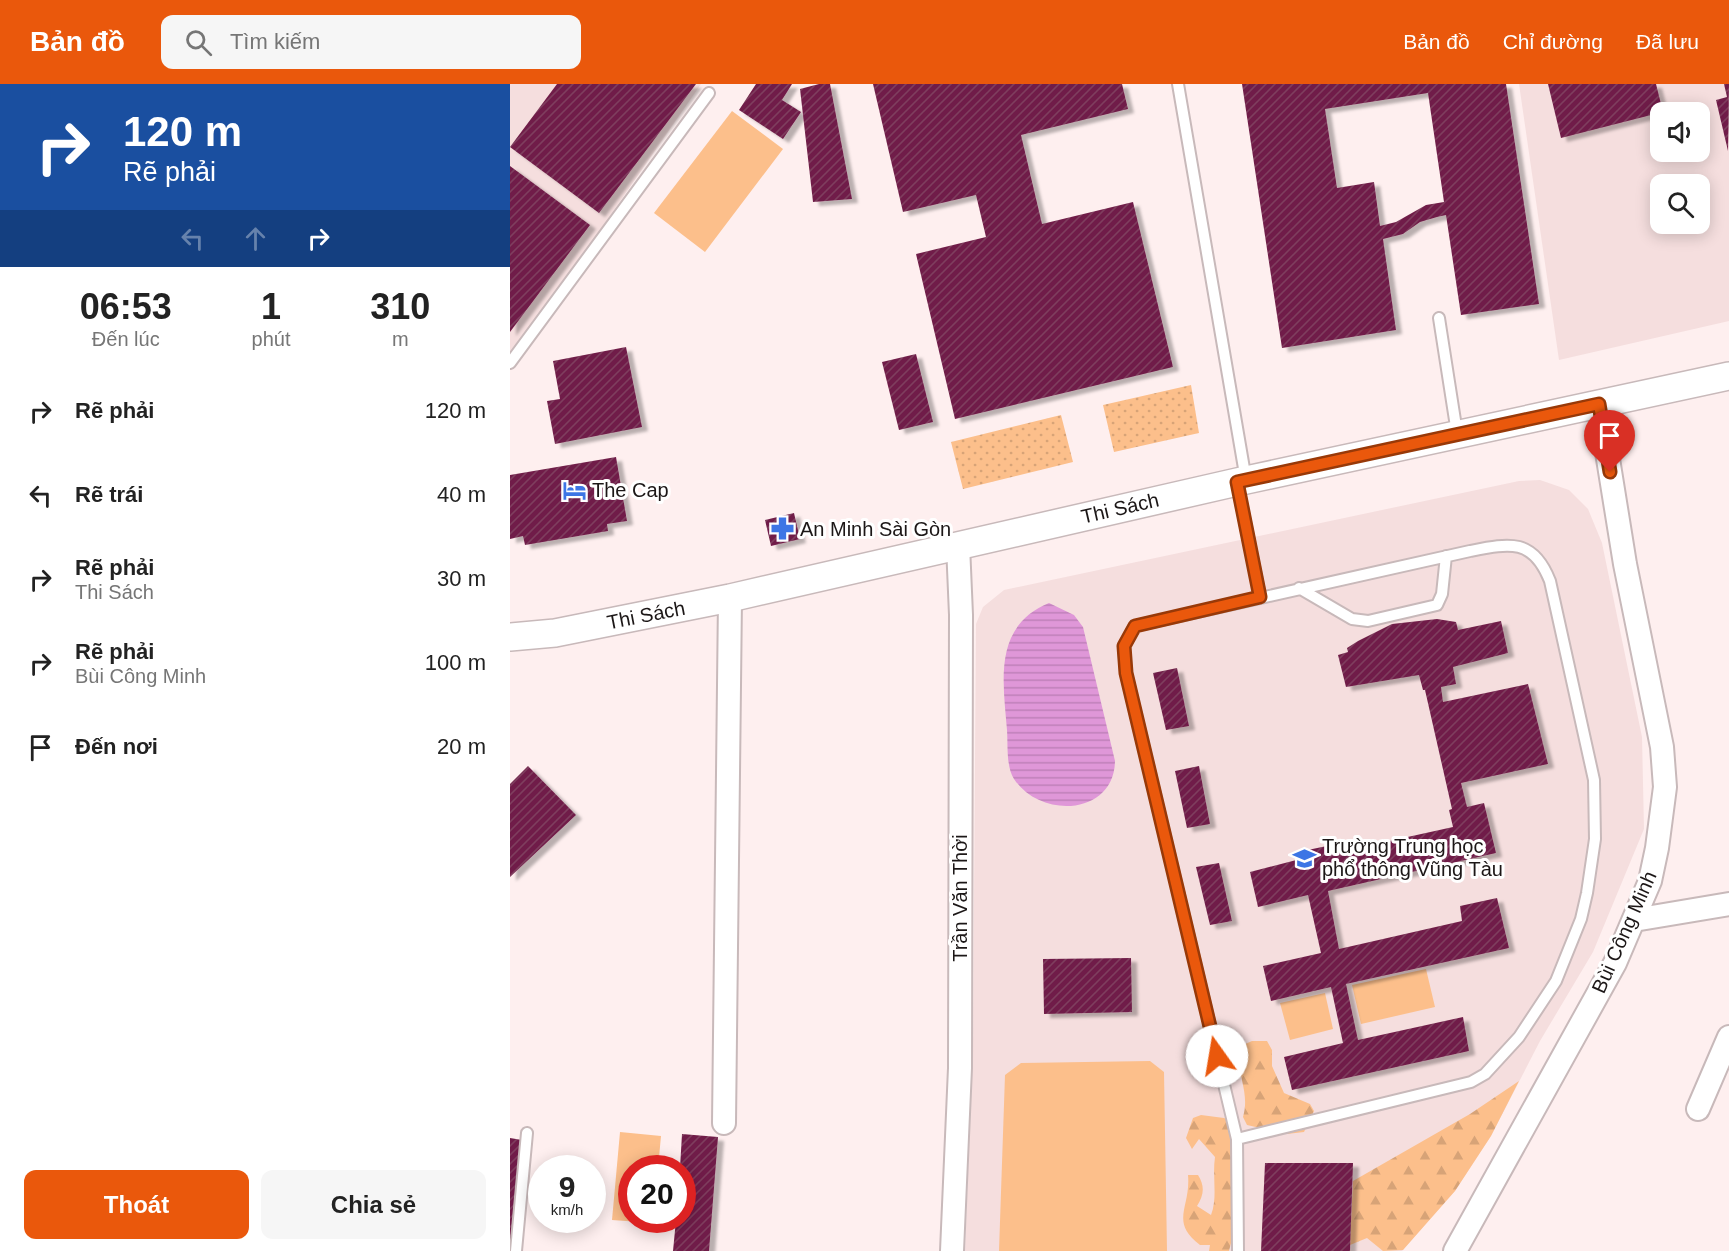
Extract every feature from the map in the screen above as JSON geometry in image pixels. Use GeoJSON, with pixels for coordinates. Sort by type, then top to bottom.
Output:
{"type":"FeatureCollection","features":[{"type":"Feature","properties":{"kind":"street","name":"Thi Sách"},"geometry":{"type":"LineString","coordinates":[[510,637],[555,633],[730,598],[1241,481],[1729,375]]}},
{"type":"Feature","properties":{"kind":"street","name":"Bùi Công Minh"},"geometry":{"type":"LineString","coordinates":[[1455,1251],[1615,963],[1650,882],[1657,848],[1665,787],[1662,747],[1625,564],[1599,404]]}},
{"type":"Feature","properties":{"kind":"street","name":"Trần Văn Thời"},"geometry":{"type":"LineString","coordinates":[[952,1251],[960,1068],[961,615],[958,545]]}},
{"type":"Feature","properties":{"kind":"street"},"geometry":{"type":"LineString","coordinates":[[724,1122],[730,598]]}},
{"type":"Feature","properties":{"kind":"street"},"geometry":{"type":"LineString","coordinates":[[1634,920],[1729,904]]}},
{"type":"Feature","properties":{"kind":"street"},"geometry":{"type":"LineString","coordinates":[[1698,1109],[1729,1037]]}},
{"type":"Feature","properties":{"kind":"lane"},"geometry":{"type":"LineString","coordinates":[[1178,84],[1260,597]]}},
{"type":"Feature","properties":{"kind":"lane"},"geometry":{"type":"LineString","coordinates":[[510,363],[709,93]]}},
{"type":"Feature","properties":{"kind":"lane"},"geometry":{"type":"LineString","coordinates":[[1439,318],[1457,434]]}},
{"type":"Feature","properties":{"kind":"lane"},"geometry":{"type":"LineString","coordinates":[[1237,1139],[1471,1082],[1485,1074],[1519,1037],[1556,981],[1575,936],[1587,893],[1595,839],[1594,780],[1550,581],[1537,556],[1522,546],[1500,545],[1446,556],[1135,626],[1124,646],[1126,673],[1237,1139],[1238,1251]]}},
{"type":"Feature","properties":{"kind":"lane"},"geometry":{"type":"LineString","coordinates":[[1299,588],[1352,619],[1368,621],[1437,605],[1442,594],[1446,556]]}},
{"type":"Feature","properties":{"kind":"lane"},"geometry":{"type":"LineString","coordinates":[[516,1251],[527,1133]]}},
{"type":"Feature","properties":{"kind":"shaded area"},"geometry":{"type":"Polygon","coordinates":[[[510,84],[701,84],[510,361],[510,84]]]}},
{"type":"Feature","properties":{"kind":"shaded area"},"geometry":{"type":"Polygon","coordinates":[[[1519,84],[1729,84],[1729,321],[1559,360],[1519,84]]]}},
{"type":"Feature","properties":{"kind":"shaded area","name":"Trường Trung học phổ thông Vũng Tàu"},"geometry":{"type":"Polygon","coordinates":[[[1540,480],[1569,490],[1588,509],[1602,543],[1642,737],[1644,829],[1593,952],[1540,1041],[1491,1136],[1455,1191],[1402,1251],[965,1251],[973,1041],[976,624],[983,607],[1004,590],[1519,481],[1540,480]]]}},
{"type":"Feature","properties":{"kind":"shaded area"},"geometry":{"type":"Polygon","coordinates":[[[1049,603],[1074,615],[1083,627],[1115,761],[1111,779],[1102,793],[1074,806],[1041,801],[1026,792],[1011,774],[1009,762],[1004,674],[1010,640],[1018,626],[1031,613],[1049,603]]]}},
{"type":"Feature","properties":{"kind":"green space"},"geometry":{"type":"Polygon","coordinates":[[[732,111],[783,149],[705,252],[654,213],[732,111]]]}},
{"type":"Feature","properties":{"kind":"green space"},"geometry":{"type":"Polygon","coordinates":[[[1191,385],[1199,433],[1114,452],[1103,405],[1191,385]]]}},
{"type":"Feature","properties":{"kind":"green space"},"geometry":{"type":"Polygon","coordinates":[[[1061,415],[1073,462],[963,489],[951,442],[1061,415]]]}},
{"type":"Feature","properties":{"kind":"green space"},"geometry":{"type":"Polygon","coordinates":[[[1426,969],[1435,1007],[1361,1024],[1352,985],[1426,969]]]}},
{"type":"Feature","properties":{"kind":"green space"},"geometry":{"type":"Polygon","coordinates":[[[1325,993],[1333,1029],[1290,1040],[1280,1003],[1325,993]]]}},
{"type":"Feature","properties":{"kind":"green space"},"geometry":{"type":"Polygon","coordinates":[[[1252,1041],[1267,1041],[1272,1050],[1272,1066],[1284,1093],[1310,1104],[1314,1111],[1304,1132],[1287,1134],[1247,1125],[1243,1117],[1245,1098],[1240,1055],[1243,1045],[1252,1041]]]}},
{"type":"Feature","properties":{"kind":"green space"},"geometry":{"type":"Polygon","coordinates":[[[1150,1061],[1164,1072],[1167,1251],[999,1251],[1005,1075],[1021,1063],[1150,1061]]]}},
{"type":"Feature","properties":{"kind":"green space"},"geometry":{"type":"Polygon","coordinates":[[[1519,1081],[1491,1136],[1455,1191],[1403,1250],[1383,1251],[1367,1238],[1350,1245],[1353,1181],[1470,1114],[1519,1081]]]}},
{"type":"Feature","properties":{"kind":"green space"},"geometry":{"type":"Polygon","coordinates":[[[1201,1115],[1224,1118],[1237,1124],[1234,1181],[1244,1192],[1229,1251],[1209,1251],[1210,1245],[1200,1245],[1185,1229],[1183,1221],[1188,1175],[1198,1175],[1202,1183],[1202,1194],[1197,1206],[1211,1215],[1213,1208],[1215,1157],[1199,1139],[1192,1149],[1186,1138],[1193,1118],[1201,1115]]]}},
{"type":"Feature","properties":{"kind":"green space"},"geometry":{"type":"Polygon","coordinates":[[[620,1132],[661,1136],[659,1155],[618,1155],[618,1220],[612,1220],[620,1132]]]}},
{"type":"Feature","properties":{"kind":"building"},"geometry":{"type":"Polygon","coordinates":[[[557,84],[696,84],[599,213],[510,147],[557,84]]]}},
{"type":"Feature","properties":{"kind":"building"},"geometry":{"type":"Polygon","coordinates":[[[756,84],[792,84],[782,100],[801,112],[783,139],[739,110],[756,84]]]}},
{"type":"Feature","properties":{"kind":"building"},"geometry":{"type":"Polygon","coordinates":[[[819,84],[830,84],[852,199],[813,202],[800,89],[819,84]]]}},
{"type":"Feature","properties":{"kind":"building"},"geometry":{"type":"Polygon","coordinates":[[[873,84],[1122,84],[1128,109],[1021,135],[1042,224],[1133,202],[1173,367],[955,419],[916,254],[986,237],[976,195],[903,212],[873,84]]]}},
{"type":"Feature","properties":{"kind":"building"},"geometry":{"type":"Polygon","coordinates":[[[1242,84],[1506,84],[1539,304],[1461,315],[1446,215],[1420,222],[1403,234],[1383,239],[1396,330],[1282,348],[1242,84]],[[1428,93],[1325,109],[1337,188],[1374,182],[1380,226],[1396,222],[1426,205],[1444,202],[1428,93]]]}},
{"type":"Feature","properties":{"kind":"building"},"geometry":{"type":"Polygon","coordinates":[[[1548,84],[1656,84],[1660,102],[1650,102],[1650,115],[1561,138],[1548,84]]]}},
{"type":"Feature","properties":{"kind":"building"},"geometry":{"type":"Polygon","coordinates":[[[1724,84],[1729,84],[1728,151],[1716,100],[1727,97],[1724,84]]]}},
{"type":"Feature","properties":{"kind":"building"},"geometry":{"type":"Polygon","coordinates":[[[510,166],[590,225],[510,332],[510,166]]]}},
{"type":"Feature","properties":{"kind":"building"},"geometry":{"type":"Polygon","coordinates":[[[626,347],[642,427],[555,444],[547,401],[560,399],[553,361],[626,347]]]}},
{"type":"Feature","properties":{"kind":"building"},"geometry":{"type":"Polygon","coordinates":[[[916,354],[933,422],[899,430],[882,362],[916,354]]]}},
{"type":"Feature","properties":{"kind":"building"},"geometry":{"type":"Polygon","coordinates":[[[616,457],[627,521],[607,524],[608,531],[525,545],[523,536],[510,539],[510,475],[616,457]]]}},
{"type":"Feature","properties":{"kind":"building","name":"An Minh Sài Gòn"},"geometry":{"type":"Polygon","coordinates":[[[794,513],[800,539],[771,546],[765,520],[794,513]]]}},
{"type":"Feature","properties":{"kind":"building"},"geometry":{"type":"Polygon","coordinates":[[[1437,619],[1456,622],[1458,630],[1501,621],[1508,653],[1453,667],[1456,684],[1441,687],[1443,702],[1528,684],[1548,764],[1461,783],[1467,807],[1484,803],[1496,853],[1328,891],[1339,949],[1462,921],[1460,906],[1497,898],[1509,948],[1346,984],[1358,1040],[1463,1017],[1469,1051],[1292,1090],[1284,1057],[1343,1043],[1331,987],[1271,1001],[1263,966],[1321,953],[1308,895],[1258,907],[1250,872],[1304,858],[1303,851],[1341,843],[1344,851],[1453,827],[1449,810],[1452,809],[1425,690],[1423,690],[1419,675],[1346,687],[1338,655],[1348,652],[1347,648],[1358,641],[1392,624],[1437,619]]]}},
{"type":"Feature","properties":{"kind":"building"},"geometry":{"type":"Polygon","coordinates":[[[1177,668],[1189,726],[1166,730],[1153,673],[1177,668]]]}},
{"type":"Feature","properties":{"kind":"building"},"geometry":{"type":"Polygon","coordinates":[[[528,766],[576,815],[510,877],[510,784],[528,766]]]}},
{"type":"Feature","properties":{"kind":"building"},"geometry":{"type":"Polygon","coordinates":[[[1199,766],[1210,824],[1187,828],[1175,771],[1199,766]]]}},
{"type":"Feature","properties":{"kind":"building"},"geometry":{"type":"Polygon","coordinates":[[[1219,863],[1232,921],[1210,925],[1196,867],[1219,863]]]}},
{"type":"Feature","properties":{"kind":"building"},"geometry":{"type":"Polygon","coordinates":[[[1131,958],[1132,1012],[1044,1014],[1043,959],[1131,958]]]}},
{"type":"Feature","properties":{"kind":"building"},"geometry":{"type":"Polygon","coordinates":[[[682,1134],[718,1137],[709,1251],[673,1251],[675,1233],[696,1233],[696,1155],[681,1155],[682,1134]]]}},
{"type":"Feature","properties":{"kind":"building"},"geometry":{"type":"Polygon","coordinates":[[[510,1138],[522,1140],[512,1247],[510,1247],[510,1138]]]}},
{"type":"Feature","properties":{"kind":"building"},"geometry":{"type":"Polygon","coordinates":[[[1265,1163],[1353,1163],[1350,1251],[1261,1251],[1265,1163]]]}},
{"type":"Feature","properties":{"kind":"place","name":"The Cap"},"geometry":{"type":"Point","coordinates":[574,490]}},
{"type":"Feature","properties":{"kind":"place","name":"An Minh Sài Gòn"},"geometry":{"type":"Point","coordinates":[782,529]}},
{"type":"Feature","properties":{"kind":"place","name":"Trường Trung học phổ thông Vũng Tàu"},"geometry":{"type":"Point","coordinates":[1304,858]}},
{"type":"Feature","properties":{"kind":"route"},"geometry":{"type":"LineString","coordinates":[[1217,1056],[1126,673],[1124,646],[1135,626],[1260,597],[1237,482],[1599,404],[1610,472]]}}]}
